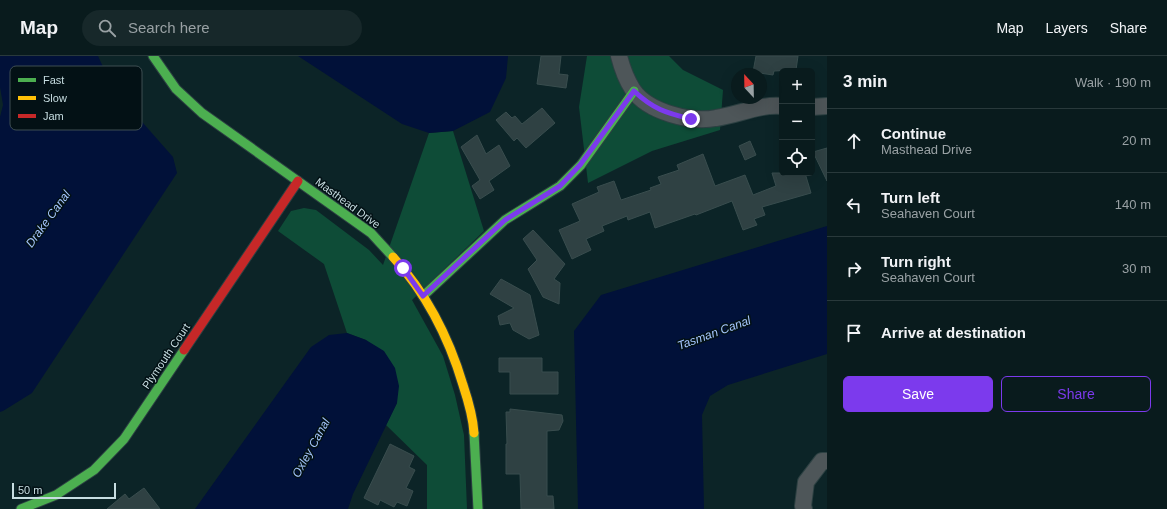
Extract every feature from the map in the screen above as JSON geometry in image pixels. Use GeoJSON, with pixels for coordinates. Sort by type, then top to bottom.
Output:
{"type":"FeatureCollection","features":[{"type":"Feature","properties":{"kind":"street","name":"Masthead Drive"},"geometry":{"type":"LineString","coordinates":[[153,56],[176,89],[202,113],[371,233],[403,268],[423,296],[441,328],[456,361],[468,399],[474,429],[478,509]]}},
{"type":"Feature","properties":{"kind":"street"},"geometry":{"type":"LineString","coordinates":[[619,56],[625,76],[634,91],[646,103],[668,113],[691,119],[715,119],[756,108],[773,105],[779,106]]}},
{"type":"Feature","properties":{"kind":"street"},"geometry":{"type":"LineString","coordinates":[[423,296],[505,220],[560,186],[580,165],[634,91]]}},
{"type":"Feature","properties":{"kind":"street"},"geometry":{"type":"LineString","coordinates":[[815,107],[827,106]]}},
{"type":"Feature","properties":{"kind":"street","name":"Plymouth Court"},"geometry":{"type":"LineString","coordinates":[[21,509],[56,495],[94,470],[124,439],[298,181]]}},
{"type":"Feature","properties":{"kind":"street"},"geometry":{"type":"LineString","coordinates":[[804,509],[803,506],[806,482],[822,461],[827,461]]}},
{"type":"Feature","properties":{"kind":"green space"},"geometry":{"type":"Polygon","coordinates":[[[587,56],[669,56],[683,70],[723,90],[720,130],[652,151],[588,183],[579,107],[587,56]]]}},
{"type":"Feature","properties":{"kind":"green space"},"geometry":{"type":"Polygon","coordinates":[[[453,131],[484,231],[412,300],[443,356],[455,395],[464,435],[467,509],[427,509],[427,465],[386,425],[397,403],[366,340],[347,333],[324,264],[278,231],[291,211],[304,208],[316,210],[369,250],[383,265],[429,133],[453,131]]]}},
{"type":"Feature","properties":{"kind":"water","name":"Drake Canal"},"geometry":{"type":"Polygon","coordinates":[[[0,56],[98,56],[103,66],[10,66],[10,130],[142,130],[142,122],[173,157],[177,173],[32,393],[0,412],[0,117],[3,105],[0,87],[0,56]]]}},
{"type":"Feature","properties":{"kind":"water"},"geometry":{"type":"Polygon","coordinates":[[[298,56],[508,56],[506,78],[490,112],[453,131],[429,133],[402,124],[298,56]]]}},
{"type":"Feature","properties":{"kind":"water","name":"Tasman Canal"},"geometry":{"type":"Polygon","coordinates":[[[827,226],[827,354],[728,385],[710,396],[702,415],[704,509],[578,509],[574,331],[601,295],[827,226]]]}},
{"type":"Feature","properties":{"kind":"water","name":"Oxley Canal"},"geometry":{"type":"Polygon","coordinates":[[[347,333],[366,340],[384,351],[395,368],[399,386],[397,403],[353,494],[348,509],[195,509],[311,347],[329,335],[347,333]]]}},
{"type":"Feature","properties":{"kind":"building"},"geometry":{"type":"Polygon","coordinates":[[[541,56],[561,56],[559,74],[568,75],[566,88],[537,84],[541,56]]]}},
{"type":"Feature","properties":{"kind":"building"},"geometry":{"type":"Polygon","coordinates":[[[756,56],[798,56],[796,68],[779,68],[779,71],[774,71],[773,75],[767,74],[767,68],[754,68],[756,56]]]}},
{"type":"Feature","properties":{"kind":"building"},"geometry":{"type":"Polygon","coordinates":[[[542,108],[555,123],[526,148],[517,138],[514,141],[496,120],[506,112],[512,118],[515,116],[522,124],[542,108]]]}},
{"type":"Feature","properties":{"kind":"building"},"geometry":{"type":"Polygon","coordinates":[[[477,135],[486,154],[499,145],[510,166],[489,181],[494,190],[480,199],[472,186],[480,180],[461,147],[477,135]]]}},
{"type":"Feature","properties":{"kind":"building"},"geometry":{"type":"Polygon","coordinates":[[[750,141],[756,155],[745,160],[739,146],[750,141]]]}},
{"type":"Feature","properties":{"kind":"building"},"geometry":{"type":"Polygon","coordinates":[[[827,148],[827,181],[815,156],[815,151],[827,148]]]}},
{"type":"Feature","properties":{"kind":"building"},"geometry":{"type":"Polygon","coordinates":[[[703,154],[715,186],[745,175],[753,195],[776,186],[772,173],[779,173],[779,176],[806,176],[811,193],[762,207],[765,215],[754,219],[757,225],[743,230],[732,201],[696,215],[695,214],[655,228],[650,212],[628,220],[627,216],[602,226],[604,231],[586,239],[591,250],[572,259],[559,230],[580,221],[572,204],[599,192],[597,187],[614,181],[621,200],[651,190],[650,188],[661,184],[658,177],[679,170],[677,165],[703,154]]]}},
{"type":"Feature","properties":{"kind":"building"},"geometry":{"type":"Polygon","coordinates":[[[533,230],[565,264],[554,279],[560,283],[559,304],[543,297],[528,269],[537,260],[523,239],[533,230]]]}},
{"type":"Feature","properties":{"kind":"building"},"geometry":{"type":"Polygon","coordinates":[[[501,279],[530,295],[539,335],[529,339],[513,330],[510,323],[500,325],[498,316],[514,308],[490,294],[501,279]]]}},
{"type":"Feature","properties":{"kind":"building"},"geometry":{"type":"Polygon","coordinates":[[[499,358],[542,358],[542,372],[558,372],[558,394],[510,394],[510,372],[499,372],[499,358]]]}},
{"type":"Feature","properties":{"kind":"building"},"geometry":{"type":"Polygon","coordinates":[[[510,409],[562,415],[563,421],[559,430],[547,431],[547,496],[553,496],[554,509],[521,509],[520,474],[506,474],[506,412],[510,412],[510,409]]]}},
{"type":"Feature","properties":{"kind":"building"},"geometry":{"type":"Polygon","coordinates":[[[390,444],[414,456],[409,467],[415,470],[406,488],[413,491],[407,506],[397,502],[394,507],[380,500],[378,505],[364,498],[390,444]]]}},
{"type":"Feature","properties":{"kind":"building"},"geometry":{"type":"Polygon","coordinates":[[[144,488],[160,509],[107,509],[125,494],[129,499],[144,488]]]}},
{"type":"Feature","properties":{"kind":"traffic: fast"},"geometry":{"type":"LineString","coordinates":[[153,56],[176,89],[202,113],[371,233],[393,257]]}},
{"type":"Feature","properties":{"kind":"traffic: fast"},"geometry":{"type":"LineString","coordinates":[[423,296],[505,220],[560,186],[581,165],[634,91]]}},
{"type":"Feature","properties":{"kind":"traffic: fast"},"geometry":{"type":"LineString","coordinates":[[21,509],[56,495],[94,470],[124,439],[184,350]]}},
{"type":"Feature","properties":{"kind":"traffic: fast"},"geometry":{"type":"LineString","coordinates":[[474,433],[478,509]]}},
{"type":"Feature","properties":{"kind":"traffic: slow"},"geometry":{"type":"LineString","coordinates":[[393,257],[405,271],[426,301],[451,350],[467,397],[474,433]]}},
{"type":"Feature","properties":{"kind":"traffic: jam"},"geometry":{"type":"LineString","coordinates":[[184,350],[298,181]]}},
{"type":"Feature","properties":{"kind":"route"},"geometry":{"type":"LineString","coordinates":[[403,268],[423,296],[505,220],[560,186],[580,165],[634,91],[646,103],[668,113],[691,119]]}}]}
